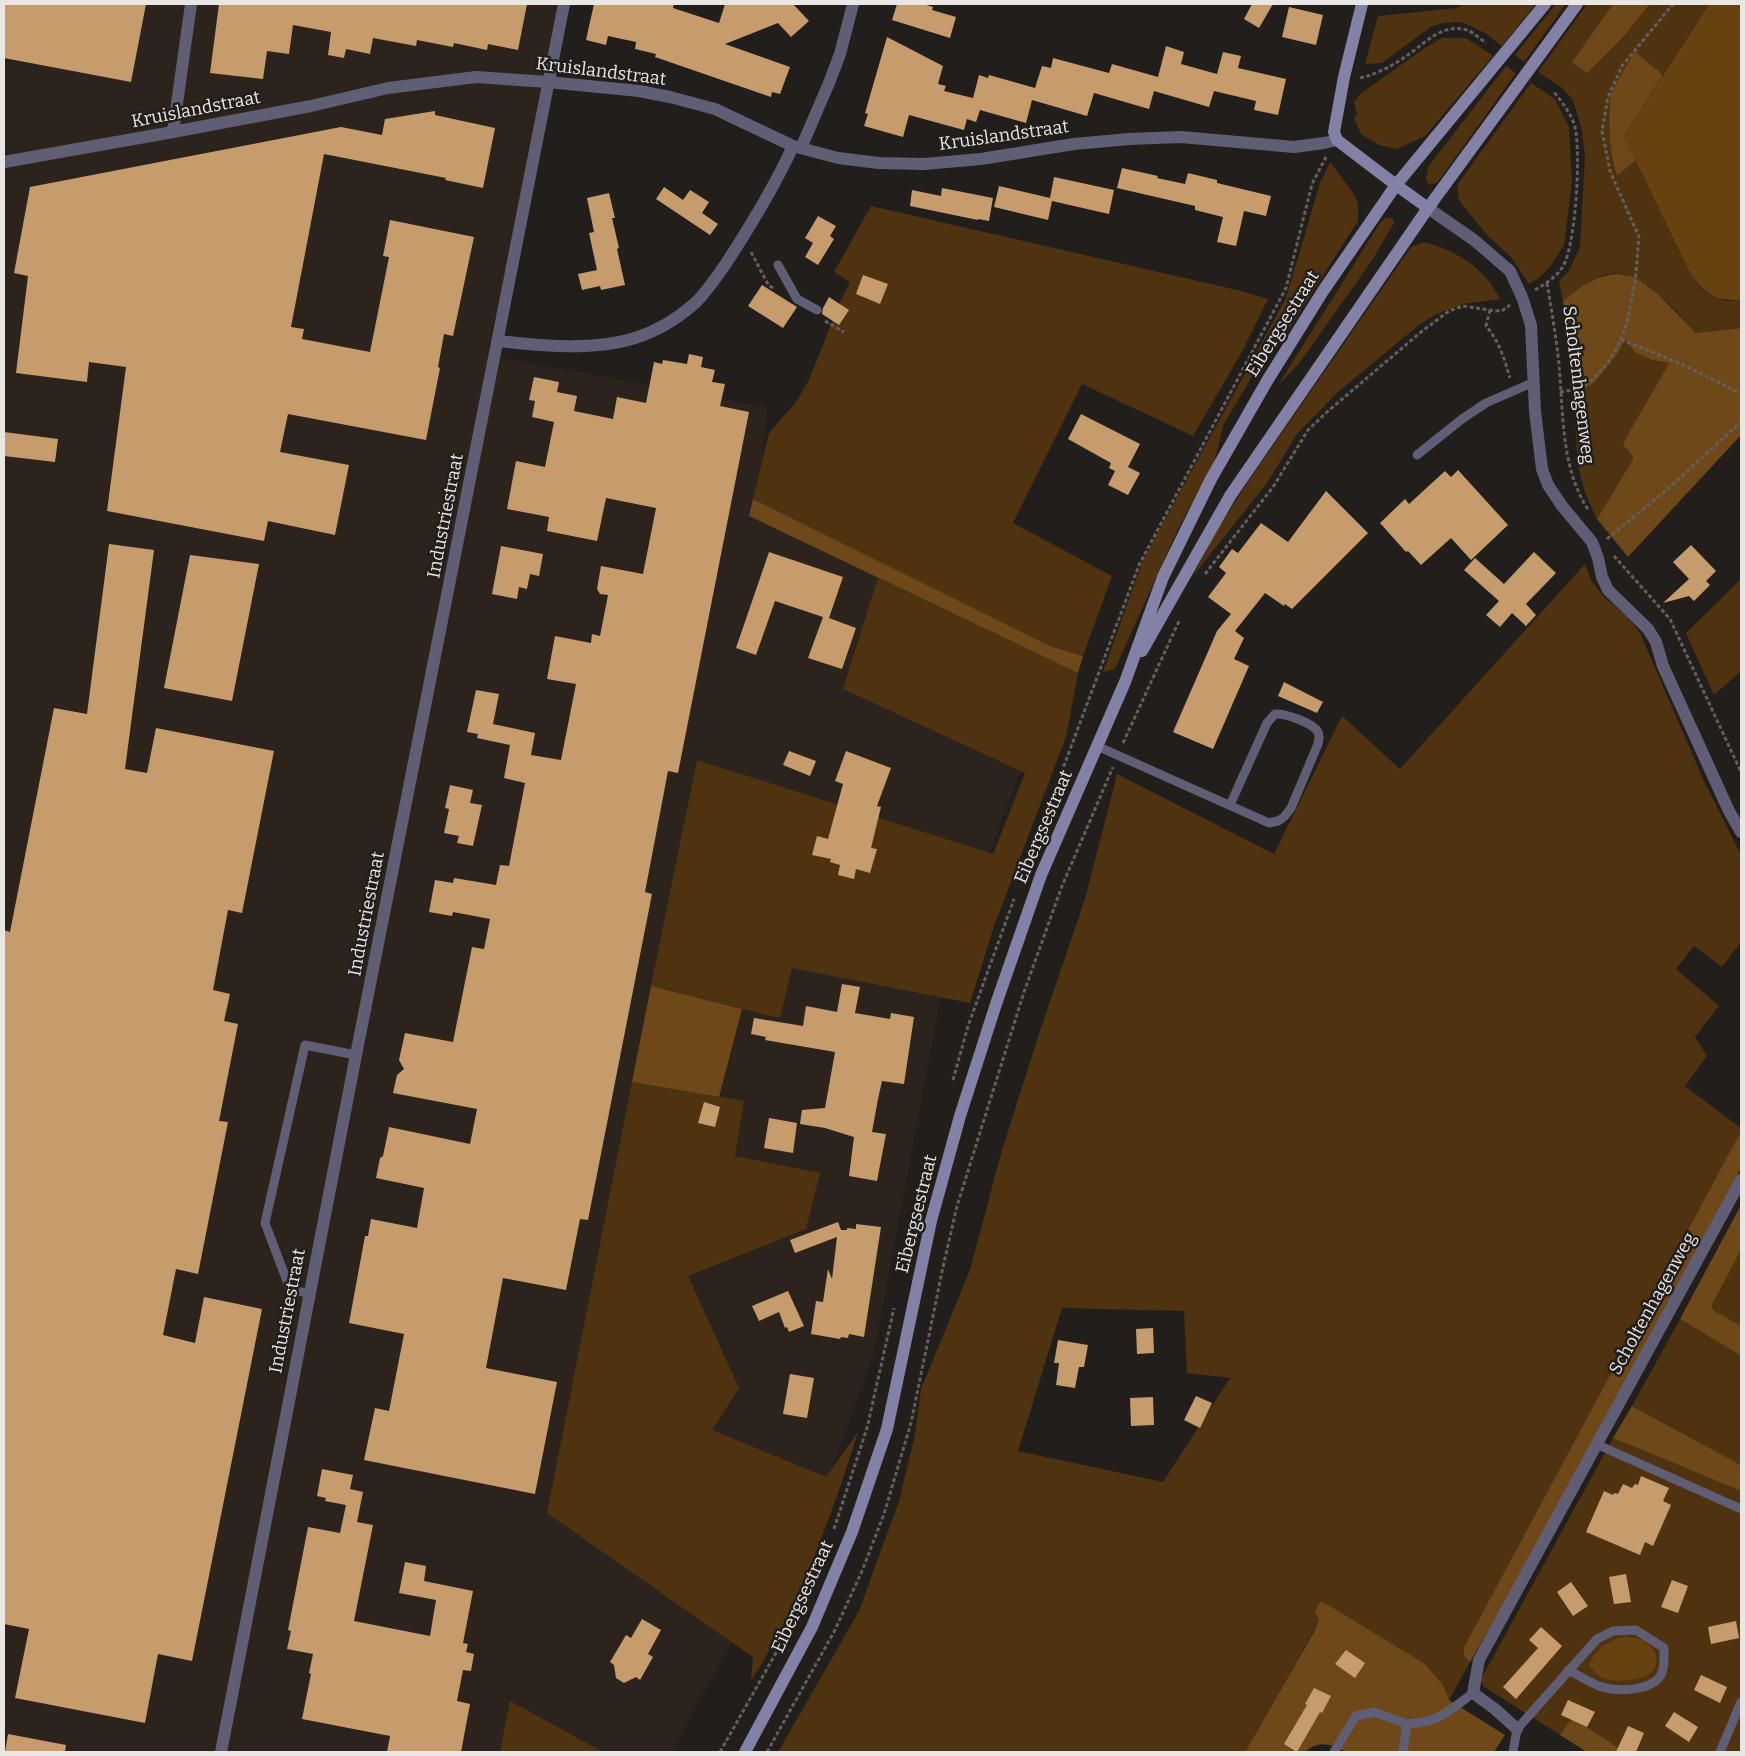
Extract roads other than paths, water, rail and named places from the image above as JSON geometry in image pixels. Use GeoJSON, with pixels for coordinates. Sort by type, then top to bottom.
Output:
{"type":"FeatureCollection","features":[{"type":"Feature","properties":{"kind":"main road"},"geometry":{"type":"LineString","coordinates":[[1362,4],[1344,77],[1334,132],[1337,140],[1428,208]]}},
{"type":"Feature","properties":{"kind":"main road","name":"Eibergsestraat"},"geometry":{"type":"LineString","coordinates":[[745,1752],[812,1627],[852,1532],[887,1429],[931,1222],[960,1116],[996,1004],[1041,875],[1125,682],[1163,577],[1211,478],[1267,381],[1323,291],[1396,185],[1545,4]]}},
{"type":"Feature","properties":{"kind":"main road","name":"Eibergsestraat"},"geometry":{"type":"LineString","coordinates":[[1125,682],[1230,496],[1428,208],[1577,4]]}},
{"type":"Feature","properties":{"kind":"street"},"geometry":{"type":"LineString","coordinates":[[173,132],[191,4]]}},
{"type":"Feature","properties":{"kind":"street","name":"Industriestraat"},"geometry":{"type":"LineString","coordinates":[[221,1752],[356,1055],[499,341],[564,4]]}},
{"type":"Feature","properties":{"kind":"street"},"geometry":{"type":"LineString","coordinates":[[499,341],[541,346],[605,344],[635,338],[666,324],[695,303],[738,245],[797,147],[830,83],[853,4]]}},
{"type":"Feature","properties":{"kind":"street","name":"Kruislandstraat"},"geometry":{"type":"LineString","coordinates":[[4,162],[311,106],[388,88],[476,77],[638,91],[670,97],[715,109],[797,147],[838,158],[879,163],[924,164],[981,159],[1074,144],[1129,139],[1181,137],[1294,147],[1324,144],[1337,140]]}},
{"type":"Feature","properties":{"kind":"street"},"geometry":{"type":"LineString","coordinates":[[1428,208],[1474,240],[1510,271],[1522,297],[1531,325],[1542,469],[1548,485],[1562,506],[1592,542],[1602,577],[1608,590],[1652,635],[1663,666],[1729,811],[1741,832]]}},
{"type":"Feature","properties":{"kind":"street","name":"Scholtenhagenweg"},"geometry":{"type":"LineString","coordinates":[[1473,1693],[1479,1660],[1741,1180]]}},
{"type":"Feature","properties":{"kind":"street"},"geometry":{"type":"LineString","coordinates":[[1473,1693],[1495,1709],[1517,1730]]}},
{"type":"Feature","properties":{"kind":"lane"},"geometry":{"type":"LineString","coordinates":[[778,265],[797,299],[816,310]]}},
{"type":"Feature","properties":{"kind":"lane"},"geometry":{"type":"LineString","coordinates":[[1417,455],[1462,419],[1486,403],[1534,382]]}},
{"type":"Feature","properties":{"kind":"lane"},"geometry":{"type":"LineString","coordinates":[[1097,746],[1230,806],[1269,823],[1284,817],[1291,808],[1318,744],[1319,735],[1316,730],[1282,714],[1275,714],[1267,724],[1230,806]]}},
{"type":"Feature","properties":{"kind":"lane"},"geometry":{"type":"LineString","coordinates":[[310,1294],[290,1289],[265,1223],[305,1045],[356,1055]]}},
{"type":"Feature","properties":{"kind":"lane"},"geometry":{"type":"LineString","coordinates":[[1596,1444],[1741,1509]]}},
{"type":"Feature","properties":{"kind":"lane"},"geometry":{"type":"LineString","coordinates":[[1513,1752],[1517,1730],[1568,1670],[1597,1639],[1613,1631],[1636,1630],[1664,1648],[1664,1660],[1660,1675],[1650,1684],[1631,1690],[1600,1686],[1568,1670]]}},
{"type":"Feature","properties":{"kind":"lane"},"geometry":{"type":"LineString","coordinates":[[1334,1752],[1356,1716],[1374,1712],[1407,1724],[1424,1724],[1444,1715],[1473,1693]]}},
{"type":"Feature","properties":{"kind":"lane"},"geometry":{"type":"LineString","coordinates":[[1720,1752],[1741,1702]]}},
{"type":"Feature","properties":{"kind":"lane"},"geometry":{"type":"LineString","coordinates":[[1403,1752],[1407,1724]]}}]}
